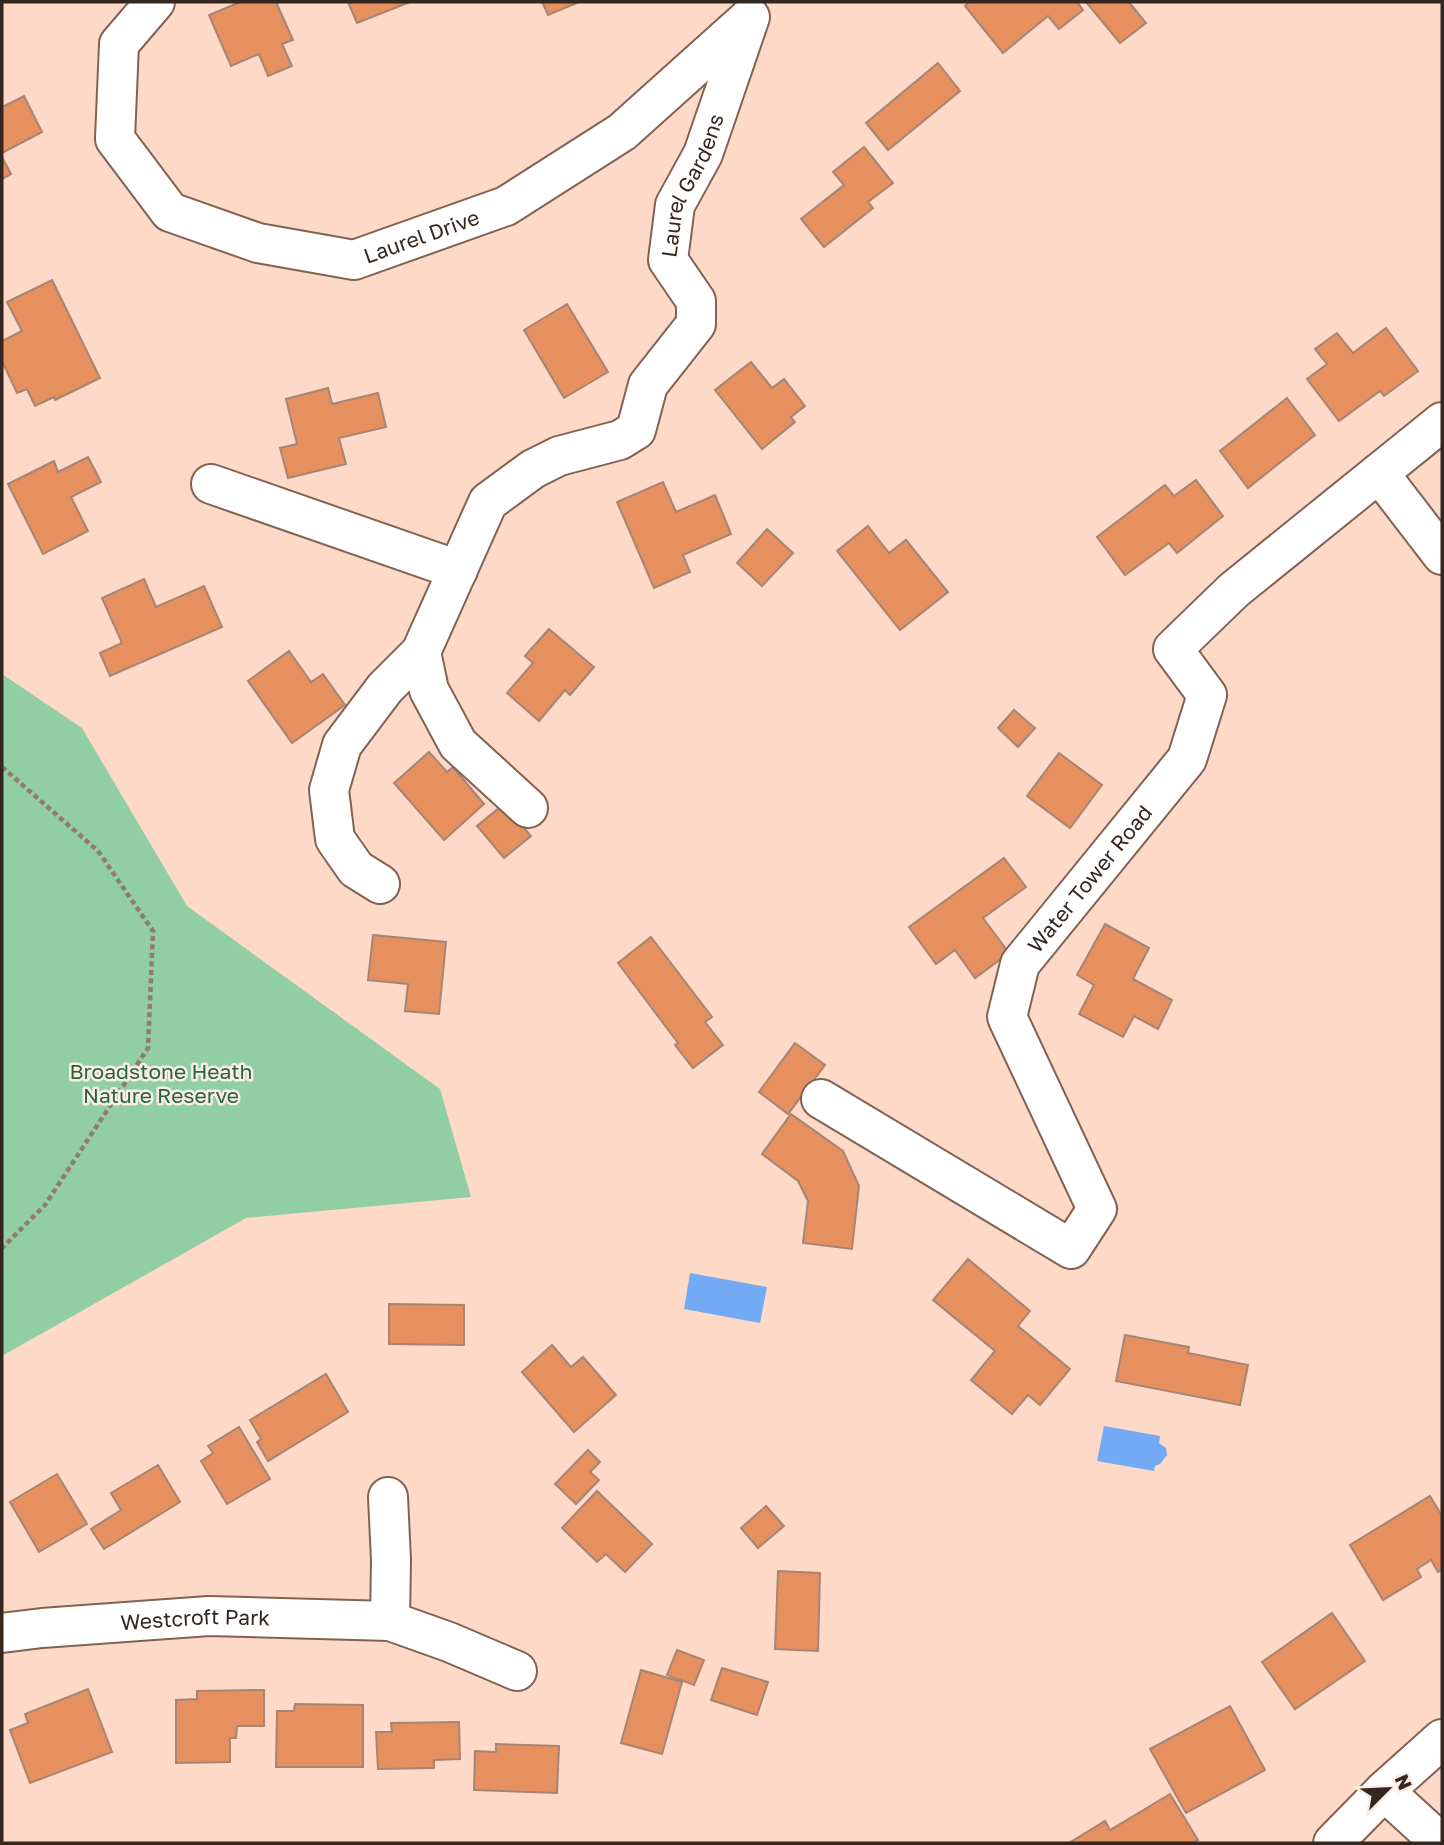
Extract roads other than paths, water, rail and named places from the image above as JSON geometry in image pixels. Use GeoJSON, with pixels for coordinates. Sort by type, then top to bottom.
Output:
{"type":"FeatureCollection","features":[{"type":"Feature","properties":{"kind":"street","name":"Laurel Drive"},"geometry":{"type":"LineString","coordinates":[[155,2],[119,44],[115,139],[170,212],[258,243],[354,260],[506,206],[622,132],[757,9]]}},
{"type":"Feature","properties":{"kind":"street","name":"Laurel Gardens"},"geometry":{"type":"LineString","coordinates":[[380,884],[356,869],[335,839],[329,790],[342,746],[385,688],[421,652],[488,502],[533,469],[559,456],[620,440],[635,430],[648,385],[696,324],[696,301],[668,260],[675,205],[703,154],[757,9]]}},
{"type":"Feature","properties":{"kind":"street","name":"Water Tower Road"},"geometry":{"type":"LineString","coordinates":[[821,1099],[1071,1249],[1097,1209],[1007,1017],[1020,964],[1187,759],[1207,695],[1173,649],[1234,590],[1442,422]]}},
{"type":"Feature","properties":{"kind":"street"},"geometry":{"type":"LineString","coordinates":[[1379,473],[1442,555]]}},
{"type":"Feature","properties":{"kind":"street"},"geometry":{"type":"LineString","coordinates":[[211,484],[458,570]]}},
{"type":"Feature","properties":{"kind":"street"},"geometry":{"type":"LineString","coordinates":[[421,652],[429,690],[458,744],[528,808]]}},
{"type":"Feature","properties":{"kind":"street"},"geometry":{"type":"LineString","coordinates":[[388,1497],[390,1621]]}},
{"type":"Feature","properties":{"kind":"street","name":"Westcroft Park"},"geometry":{"type":"LineString","coordinates":[[2,1633],[209,1616],[390,1621],[517,1671]]}},
{"type":"Feature","properties":{"kind":"street"},"geometry":{"type":"LineString","coordinates":[[1333,1843],[1384,1791],[1442,1739]]}},
{"type":"Feature","properties":{"kind":"street"},"geometry":{"type":"LineString","coordinates":[[1384,1791],[1441,1843]]}},
{"type":"Feature","properties":{"kind":"water"},"geometry":{"type":"Polygon","coordinates":[[[690,1273],[767,1287],[760,1323],[684,1309],[690,1273]]]}},
{"type":"Feature","properties":{"kind":"water"},"geometry":{"type":"Polygon","coordinates":[[[1104,1426],[1160,1436],[1159,1443],[1166,1448],[1167,1455],[1155,1466],[1154,1471],[1097,1461],[1104,1426]]]}},
{"type":"Feature","properties":{"kind":"park label","name":"Broadstone Heath Nature Reserve"},"geometry":{"type":"Point","coordinates":[161,1083]}}]}
